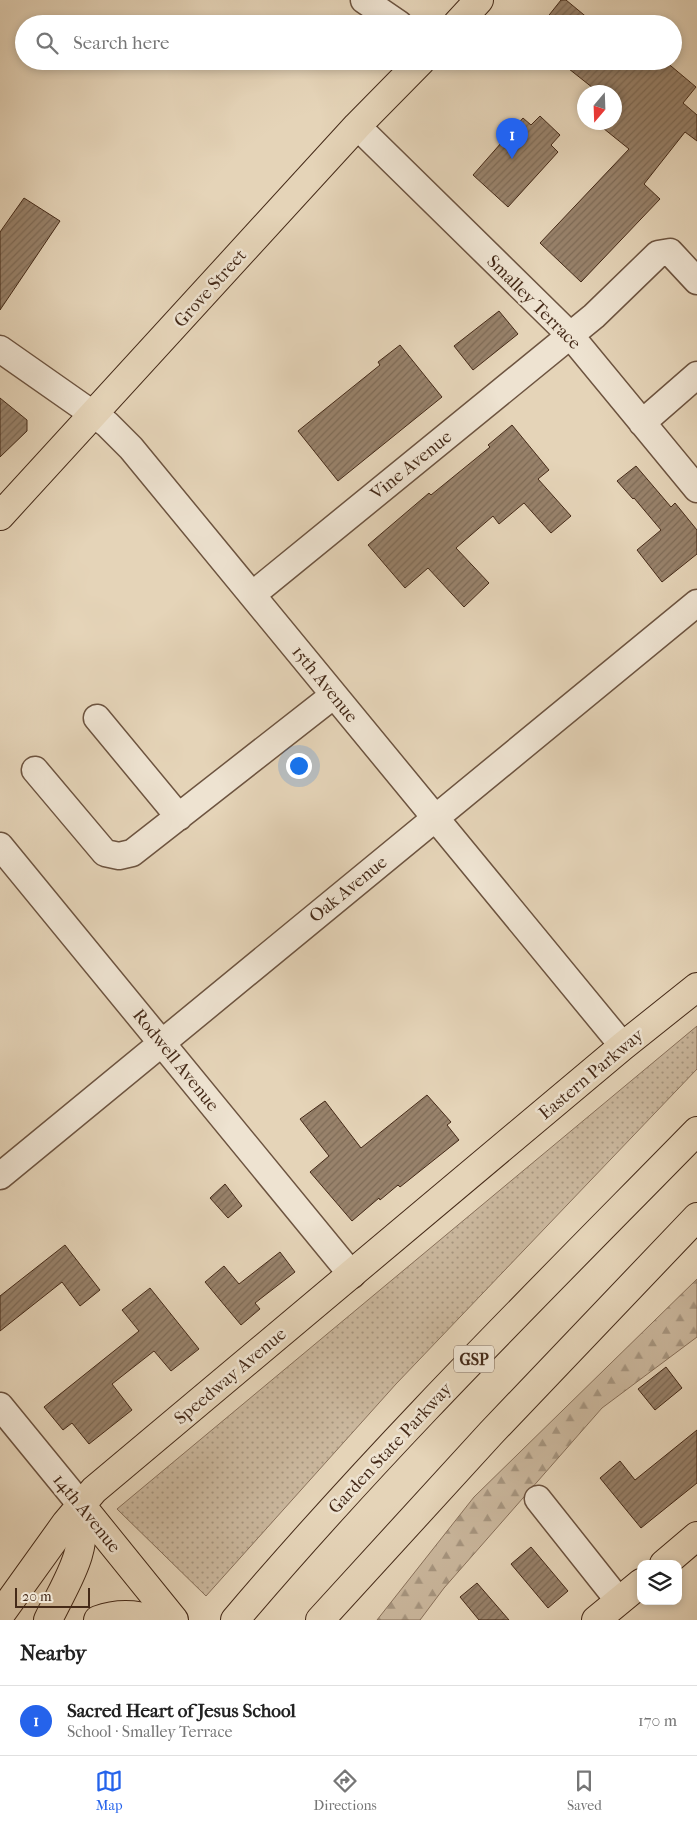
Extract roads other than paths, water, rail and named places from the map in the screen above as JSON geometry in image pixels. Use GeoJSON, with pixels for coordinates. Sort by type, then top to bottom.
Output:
{"type":"FeatureCollection","features":[{"type":"Feature","properties":{"kind":"main road"},"geometry":{"type":"LineString","coordinates":[[465,15],[479,0]]}},
{"type":"Feature","properties":{"kind":"main road","name":"Grove Street"},"geometry":{"type":"LineString","coordinates":[[0,516],[357,126],[413,70]]}},
{"type":"Feature","properties":{"kind":"main road","name":"Eastern Parkway"},"geometry":{"type":"LineString","coordinates":[[487,1162],[623,1046],[697,987]]}},
{"type":"Feature","properties":{"kind":"main road","name":"Garden State Parkway"},"geometry":{"type":"LineString","coordinates":[[236,1620],[356,1485],[452,1382],[697,1131]]}},
{"type":"Feature","properties":{"kind":"main road","name":"Speedway Avenue"},"geometry":{"type":"LineString","coordinates":[[0,1615],[47,1548],[81,1505],[109,1477],[487,1162]]}},
{"type":"Feature","properties":{"kind":"main road"},"geometry":{"type":"LineString","coordinates":[[320,1620],[490,1433],[697,1218]]}},
{"type":"Feature","properties":{"kind":"main road"},"geometry":{"type":"LineString","coordinates":[[48,1620],[78,1558],[82,1545],[81,1505]]}},
{"type":"Feature","properties":{"kind":"main road","name":"14th Avenue"},"geometry":{"type":"LineString","coordinates":[[81,1505],[174,1620]]}},
{"type":"Feature","properties":{"kind":"main road"},"geometry":{"type":"LineString","coordinates":[[669,1560],[697,1536]]}},
{"type":"Feature","properties":{"kind":"main road"},"geometry":{"type":"LineString","coordinates":[[596,1620],[637,1586]]}},
{"type":"Feature","properties":{"kind":"main road"},"geometry":{"type":"LineString","coordinates":[[98,1620],[119,1614],[131,1614],[154,1620]]}},
{"type":"Feature","properties":{"kind":"street"},"geometry":{"type":"LineString","coordinates":[[364,0],[386,15]]}},
{"type":"Feature","properties":{"kind":"street","name":"Smalley Terrace"},"geometry":{"type":"LineString","coordinates":[[357,126],[570,335],[697,489]]}},
{"type":"Feature","properties":{"kind":"street","name":"Vine Avenue"},"geometry":{"type":"LineString","coordinates":[[252,595],[594,316],[658,254],[670,252],[697,281]]}},
{"type":"Feature","properties":{"kind":"street","name":"15th Avenue"},"geometry":{"type":"LineString","coordinates":[[0,348],[94,414],[131,448],[623,1046]]}},
{"type":"Feature","properties":{"kind":"street"},"geometry":{"type":"LineString","coordinates":[[642,423],[697,375]]}},
{"type":"Feature","properties":{"kind":"street","name":"Oak Avenue"},"geometry":{"type":"LineString","coordinates":[[0,1176],[697,603]]}},
{"type":"Feature","properties":{"kind":"street"},"geometry":{"type":"LineString","coordinates":[[35,770],[105,853],[119,856],[132,853],[334,695]]}},
{"type":"Feature","properties":{"kind":"street"},"geometry":{"type":"LineString","coordinates":[[97,718],[179,817]]}},
{"type":"Feature","properties":{"kind":"street","name":"Rodwell Avenue"},"geometry":{"type":"LineString","coordinates":[[0,846],[352,1275]]}},
{"type":"Feature","properties":{"kind":"street","name":"14th Avenue"},"geometry":{"type":"LineString","coordinates":[[0,1406],[81,1505]]}},
{"type":"Feature","properties":{"kind":"street"},"geometry":{"type":"LineString","coordinates":[[538,1500],[619,1601]]}},
{"type":"Feature","properties":{"kind":"place","name":"Sacred Heart of Jesus School"},"geometry":{"type":"Point","coordinates":[512,159]}}]}
